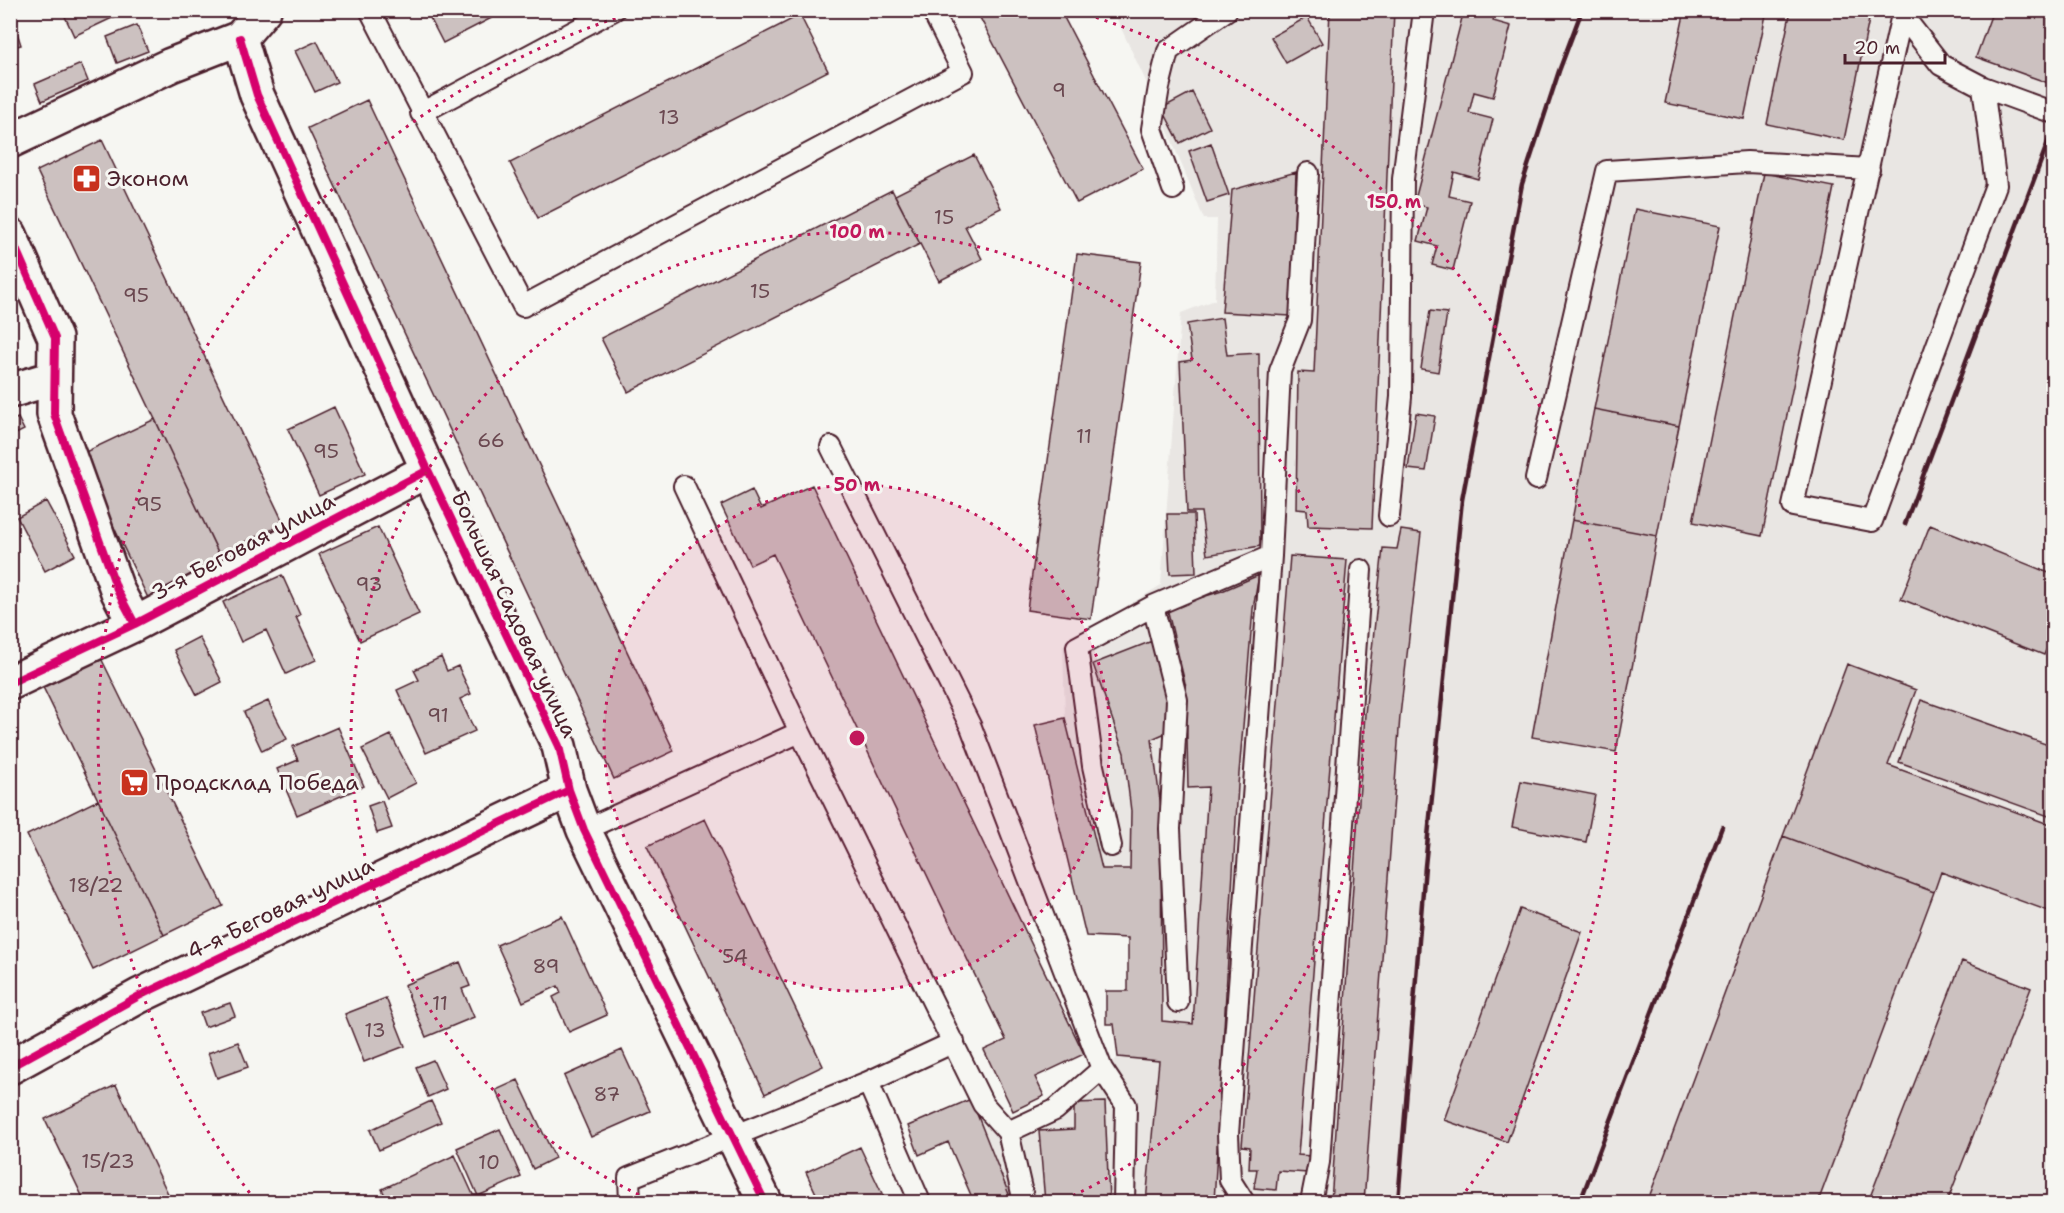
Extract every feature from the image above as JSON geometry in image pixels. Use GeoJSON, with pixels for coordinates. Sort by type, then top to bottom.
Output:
{"type":"FeatureCollection","features":[{"type":"Feature","properties":{"kind":"street"},"geometry":{"type":"LineString","coordinates":[[10,141],[171,65],[240,38],[264,10]]}},
{"type":"Feature","properties":{"kind":"street","name":"Большая Садовая улица"},"geometry":{"type":"LineString","coordinates":[[240,38],[257,95],[428,470],[559,746],[569,789],[584,830],[765,1203]]}},
{"type":"Feature","properties":{"kind":"street"},"geometry":{"type":"LineString","coordinates":[[10,235],[55,338],[54,414],[118,592],[135,624]]}},
{"type":"Feature","properties":{"kind":"street"},"geometry":{"type":"LineString","coordinates":[[10,391],[53,378]]}},
{"type":"Feature","properties":{"kind":"street","name":"3-я Беговая улица"},"geometry":{"type":"LineString","coordinates":[[10,683],[135,624],[428,470]]}},
{"type":"Feature","properties":{"kind":"street","name":"4-я Беговая улица"},"geometry":{"type":"LineString","coordinates":[[10,1067],[139,996],[569,789]]}},
{"type":"Feature","properties":{"kind":"lane"},"geometry":{"type":"LineString","coordinates":[[370,10],[421,113],[523,306],[963,72],[932,10]]}},
{"type":"Feature","properties":{"kind":"lane"},"geometry":{"type":"LineString","coordinates":[[421,113],[614,10]]}},
{"type":"Feature","properties":{"kind":"lane"},"geometry":{"type":"LineString","coordinates":[[1173,189],[1152,129],[1168,51],[1227,10]]}},
{"type":"Feature","properties":{"kind":"lane"},"geometry":{"type":"LineString","coordinates":[[1389,516],[1401,397],[1403,179],[1424,10]]}},
{"type":"Feature","properties":{"kind":"lane"},"geometry":{"type":"LineString","coordinates":[[1903,13],[1941,65],[1983,87],[2054,113]]}},
{"type":"Feature","properties":{"kind":"lane"},"geometry":{"type":"LineString","coordinates":[[1903,13],[1793,506],[1872,521],[1996,185],[1983,87]]}},
{"type":"Feature","properties":{"kind":"lane"},"geometry":{"type":"LineString","coordinates":[[1536,478],[1607,171],[1747,162],[1869,169]]}},
{"type":"Feature","properties":{"kind":"lane"},"geometry":{"type":"LineString","coordinates":[[1245,1203],[1230,1180],[1228,1134],[1271,555],[1280,371],[1300,320],[1308,173]]}},
{"type":"Feature","properties":{"kind":"lane"},"geometry":{"type":"LineString","coordinates":[[831,447],[971,727],[1102,1069],[1126,1105],[1124,1203]]}},
{"type":"Feature","properties":{"kind":"lane"},"geometry":{"type":"LineString","coordinates":[[684,486],[800,732],[983,1104],[1008,1132],[1024,1203]]}},
{"type":"Feature","properties":{"kind":"lane"},"geometry":{"type":"LineString","coordinates":[[1111,846],[1093,766],[1077,646],[1153,606],[1271,555]]}},
{"type":"Feature","properties":{"kind":"lane"},"geometry":{"type":"LineString","coordinates":[[1311,1203],[1319,1162],[1361,570]]}},
{"type":"Feature","properties":{"kind":"lane"},"geometry":{"type":"LineString","coordinates":[[1153,606],[1177,700],[1170,829],[1178,1002]]}},
{"type":"Feature","properties":{"kind":"lane"},"geometry":{"type":"LineString","coordinates":[[584,830],[800,732]]}},
{"type":"Feature","properties":{"kind":"lane"},"geometry":{"type":"LineString","coordinates":[[630,1203],[629,1178],[868,1082],[954,1042]]}},
{"type":"Feature","properties":{"kind":"lane"},"geometry":{"type":"LineString","coordinates":[[1008,1132],[1055,1110],[1102,1069]]}},
{"type":"Feature","properties":{"kind":"lane"},"geometry":{"type":"LineString","coordinates":[[868,1082],[920,1203]]}},
{"type":"Feature","properties":{"kind":"shaded area"},"geometry":{"type":"Polygon","coordinates":[[[1113,11],[2053,11],[2053,1202],[974,1202],[948,1143],[919,1155],[908,1126],[971,1099],[1041,1125],[1079,1096],[1118,1057],[1114,1024],[1106,1024],[1106,991],[1128,991],[1128,939],[1086,936],[1035,725],[1065,718],[1063,646],[1161,585],[1181,313],[1215,300],[1217,219],[1204,219],[1158,107],[1113,11]]]}},
{"type":"Feature","properties":{"kind":"building"},"geometry":{"type":"Polygon","coordinates":[[[62,10],[129,10],[74,36],[62,10]]]}},
{"type":"Feature","properties":{"kind":"building"},"geometry":{"type":"Polygon","coordinates":[[[141,10],[155,10],[143,16],[141,10]]]}},
{"type":"Feature","properties":{"kind":"building"},"geometry":{"type":"Polygon","coordinates":[[[426,10],[507,10],[443,43],[426,10]]]}},
{"type":"Feature","properties":{"kind":"building"},"geometry":{"type":"Polygon","coordinates":[[[976,10],[1060,10],[1143,169],[1077,203],[976,10]]]}},
{"type":"Feature","properties":{"kind":"building"},"geometry":{"type":"Polygon","coordinates":[[[1124,10],[1142,10],[1128,18],[1124,10]]]}},
{"type":"Feature","properties":{"kind":"building"},"geometry":{"type":"Polygon","coordinates":[[[1330,10],[1394,10],[1372,528],[1308,526],[1307,510],[1296,509],[1298,372],[1314,373],[1330,10]]]}},
{"type":"Feature","properties":{"kind":"building"},"geometry":{"type":"Polygon","coordinates":[[[1464,10],[1495,10],[1493,21],[1511,26],[1493,97],[1474,92],[1469,113],[1493,119],[1478,179],[1454,172],[1449,196],[1470,201],[1453,270],[1432,265],[1437,246],[1418,241],[1427,207],[1414,204],[1464,10]]]}},
{"type":"Feature","properties":{"kind":"building"},"geometry":{"type":"Polygon","coordinates":[[[1685,10],[1767,10],[1744,119],[1665,103],[1685,10]]]}},
{"type":"Feature","properties":{"kind":"building"},"geometry":{"type":"Polygon","coordinates":[[[1791,10],[1871,10],[1844,140],[1767,124],[1791,10]]]}},
{"type":"Feature","properties":{"kind":"building"},"geometry":{"type":"Polygon","coordinates":[[[1993,10],[2054,10],[2054,85],[1976,57],[1993,10]]]}},
{"type":"Feature","properties":{"kind":"building"},"geometry":{"type":"Polygon","coordinates":[[[800,15],[828,71],[538,218],[510,163],[800,15]]]}},
{"type":"Feature","properties":{"kind":"building"},"geometry":{"type":"Polygon","coordinates":[[[1307,17],[1322,43],[1286,63],[1271,37],[1307,17]]]}},
{"type":"Feature","properties":{"kind":"building"},"geometry":{"type":"Polygon","coordinates":[[[14,23],[21,45],[10,48],[10,24],[14,23]]]}},
{"type":"Feature","properties":{"kind":"building"},"geometry":{"type":"Polygon","coordinates":[[[137,25],[148,51],[117,63],[107,37],[137,25]]]}},
{"type":"Feature","properties":{"kind":"building"},"geometry":{"type":"Polygon","coordinates":[[[317,41],[337,82],[315,92],[295,51],[317,41]]]}},
{"type":"Feature","properties":{"kind":"building"},"geometry":{"type":"Polygon","coordinates":[[[81,64],[88,81],[42,101],[35,84],[81,64]]]}},
{"type":"Feature","properties":{"kind":"building"},"geometry":{"type":"Polygon","coordinates":[[[1192,92],[1210,128],[1180,143],[1162,108],[1192,92]]]}},
{"type":"Feature","properties":{"kind":"building"},"geometry":{"type":"Polygon","coordinates":[[[367,100],[674,751],[614,779],[308,128],[367,100]]]}},
{"type":"Feature","properties":{"kind":"building"},"geometry":{"type":"Polygon","coordinates":[[[102,140],[284,524],[219,554],[37,171],[102,140]]]}},
{"type":"Feature","properties":{"kind":"building"},"geometry":{"type":"Polygon","coordinates":[[[1211,143],[1229,195],[1207,202],[1189,151],[1211,143]]]}},
{"type":"Feature","properties":{"kind":"building"},"geometry":{"type":"Polygon","coordinates":[[[974,155],[1001,208],[965,226],[982,259],[939,281],[895,195],[974,155]]]}},
{"type":"Feature","properties":{"kind":"building"},"geometry":{"type":"Polygon","coordinates":[[[1296,172],[1291,316],[1222,312],[1232,190],[1296,172]]]}},
{"type":"Feature","properties":{"kind":"building"},"geometry":{"type":"Polygon","coordinates":[[[1764,173],[1834,187],[1762,536],[1693,522],[1764,173]]]}},
{"type":"Feature","properties":{"kind":"building"},"geometry":{"type":"Polygon","coordinates":[[[892,190],[920,244],[628,392],[601,338],[892,190]]]}},
{"type":"Feature","properties":{"kind":"building"},"geometry":{"type":"Polygon","coordinates":[[[1635,209],[1720,226],[1679,426],[1594,409],[1635,209]]]}},
{"type":"Feature","properties":{"kind":"building"},"geometry":{"type":"Polygon","coordinates":[[[1077,254],[1141,262],[1091,619],[1027,610],[1077,254]]]}},
{"type":"Feature","properties":{"kind":"building"},"geometry":{"type":"Polygon","coordinates":[[[1430,311],[1447,313],[1438,372],[1421,369],[1430,311]]]}},
{"type":"Feature","properties":{"kind":"building"},"geometry":{"type":"Polygon","coordinates":[[[1222,318],[1227,355],[1259,353],[1260,546],[1207,555],[1201,512],[1187,512],[1180,362],[1192,360],[1187,324],[1222,318]]]}},
{"type":"Feature","properties":{"kind":"building"},"geometry":{"type":"Polygon","coordinates":[[[334,407],[365,474],[319,495],[288,429],[334,407]]]}},
{"type":"Feature","properties":{"kind":"building"},"geometry":{"type":"Polygon","coordinates":[[[1594,409],[1679,426],[1657,536],[1572,520],[1594,409]]]}},
{"type":"Feature","properties":{"kind":"building"},"geometry":{"type":"Polygon","coordinates":[[[1416,413],[1435,416],[1426,471],[1408,469],[1416,413]]]}},
{"type":"Feature","properties":{"kind":"building"},"geometry":{"type":"Polygon","coordinates":[[[18,418],[24,430],[10,437],[10,421],[18,418]]]}},
{"type":"Feature","properties":{"kind":"building"},"geometry":{"type":"Polygon","coordinates":[[[155,419],[224,565],[149,600],[79,455],[155,419]]]}},
{"type":"Feature","properties":{"kind":"building"},"geometry":{"type":"Polygon","coordinates":[[[812,485],[1084,1054],[1035,1077],[1044,1096],[1013,1111],[984,1050],[1006,1040],[773,554],[750,565],[721,505],[752,490],[761,509],[812,485]]]}},
{"type":"Feature","properties":{"kind":"building"},"geometry":{"type":"Polygon","coordinates":[[[46,501],[75,555],[45,571],[17,517],[46,501]]]}},
{"type":"Feature","properties":{"kind":"building"},"geometry":{"type":"Polygon","coordinates":[[[1167,514],[1194,514],[1196,573],[1170,574],[1167,514]]]}},
{"type":"Feature","properties":{"kind":"building"},"geometry":{"type":"Polygon","coordinates":[[[1572,520],[1657,536],[1616,752],[1532,737],[1572,520]]]}},
{"type":"Feature","properties":{"kind":"building"},"geometry":{"type":"Polygon","coordinates":[[[1930,525],[2054,575],[2054,631],[2044,655],[1901,599],[1930,525]]]}},
{"type":"Feature","properties":{"kind":"building"},"geometry":{"type":"Polygon","coordinates":[[[378,527],[419,614],[360,641],[319,554],[378,527]]]}},
{"type":"Feature","properties":{"kind":"building"},"geometry":{"type":"Polygon","coordinates":[[[1401,530],[1421,533],[1400,716],[1364,1202],[1331,1202],[1365,714],[1383,548],[1397,549],[1401,530]]]}},
{"type":"Feature","properties":{"kind":"building"},"geometry":{"type":"Polygon","coordinates":[[[1290,556],[1347,560],[1298,1155],[1310,1156],[1308,1173],[1278,1171],[1276,1190],[1254,1188],[1257,1169],[1249,1169],[1250,1147],[1242,1146],[1290,556]]]}},
{"type":"Feature","properties":{"kind":"building"},"geometry":{"type":"Polygon","coordinates":[[[282,575],[300,615],[296,617],[316,660],[286,674],[266,630],[241,642],[223,602],[282,575]]]}},
{"type":"Feature","properties":{"kind":"building"},"geometry":{"type":"Polygon","coordinates":[[[1259,575],[1253,609],[1238,785],[1214,1202],[1146,1202],[1159,1061],[1118,1057],[1114,1024],[1106,1024],[1106,991],[1128,991],[1128,938],[1086,936],[1035,725],[1065,718],[1102,869],[1130,869],[1131,811],[1124,753],[1093,664],[1152,641],[1165,689],[1170,731],[1152,739],[1161,808],[1162,1021],[1193,1024],[1208,787],[1188,788],[1186,687],[1167,608],[1222,591],[1259,575]]]}},
{"type":"Feature","properties":{"kind":"building"},"geometry":{"type":"Polygon","coordinates":[[[199,637],[222,682],[197,695],[174,650],[199,637]]]}},
{"type":"Feature","properties":{"kind":"building"},"geometry":{"type":"Polygon","coordinates":[[[99,654],[223,906],[164,935],[41,683],[99,654]]]}},
{"type":"Feature","properties":{"kind":"building"},"geometry":{"type":"Polygon","coordinates":[[[441,657],[447,671],[458,666],[471,694],[460,699],[475,731],[426,753],[397,690],[419,680],[414,670],[441,657]]]}},
{"type":"Feature","properties":{"kind":"building"},"geometry":{"type":"Polygon","coordinates":[[[1847,664],[1916,690],[1888,765],[2054,826],[2054,913],[1941,872],[1934,892],[1783,836],[1847,664]]]}},
{"type":"Feature","properties":{"kind":"building"},"geometry":{"type":"Polygon","coordinates":[[[1921,700],[2054,747],[2054,818],[1899,762],[1921,700]]]}},
{"type":"Feature","properties":{"kind":"building"},"geometry":{"type":"Polygon","coordinates":[[[268,701],[287,739],[262,751],[244,712],[268,701]]]}},
{"type":"Feature","properties":{"kind":"building"},"geometry":{"type":"Polygon","coordinates":[[[338,727],[364,786],[297,815],[277,769],[298,760],[292,747],[338,727]]]}},
{"type":"Feature","properties":{"kind":"building"},"geometry":{"type":"Polygon","coordinates":[[[391,735],[416,783],[387,798],[362,749],[391,735]]]}},
{"type":"Feature","properties":{"kind":"building"},"geometry":{"type":"Polygon","coordinates":[[[1521,781],[1595,795],[1586,842],[1512,827],[1521,781]]]}},
{"type":"Feature","properties":{"kind":"building"},"geometry":{"type":"Polygon","coordinates":[[[98,800],[164,935],[93,970],[27,835],[98,800]]]}},
{"type":"Feature","properties":{"kind":"building"},"geometry":{"type":"Polygon","coordinates":[[[382,801],[392,828],[377,833],[368,806],[382,801]]]}},
{"type":"Feature","properties":{"kind":"building"},"geometry":{"type":"Polygon","coordinates":[[[705,819],[823,1066],[765,1094],[647,846],[705,819]]]}},
{"type":"Feature","properties":{"kind":"building"},"geometry":{"type":"Polygon","coordinates":[[[1783,836],[1934,892],[1818,1202],[1655,1202],[1648,1200],[1783,836]]]}},
{"type":"Feature","properties":{"kind":"building"},"geometry":{"type":"Polygon","coordinates":[[[1520,909],[1582,932],[1507,1142],[1444,1120],[1520,909]]]}},
{"type":"Feature","properties":{"kind":"building"},"geometry":{"type":"Polygon","coordinates":[[[562,916],[607,1015],[569,1032],[553,997],[561,993],[558,986],[523,1002],[497,945],[562,916]]]}},
{"type":"Feature","properties":{"kind":"building"},"geometry":{"type":"Polygon","coordinates":[[[1962,961],[2031,988],[1947,1202],[1868,1202],[1962,961]]]}},
{"type":"Feature","properties":{"kind":"building"},"geometry":{"type":"Polygon","coordinates":[[[460,962],[470,986],[462,989],[474,1017],[426,1037],[404,985],[460,962]]]}},
{"type":"Feature","properties":{"kind":"building"},"geometry":{"type":"Polygon","coordinates":[[[386,998],[405,1046],[364,1062],[345,1014],[386,998]]]}},
{"type":"Feature","properties":{"kind":"building"},"geometry":{"type":"Polygon","coordinates":[[[230,1003],[235,1016],[205,1027],[200,1013],[230,1003]]]}},
{"type":"Feature","properties":{"kind":"building"},"geometry":{"type":"Polygon","coordinates":[[[238,1042],[248,1067],[217,1078],[208,1053],[238,1042]]]}},
{"type":"Feature","properties":{"kind":"building"},"geometry":{"type":"Polygon","coordinates":[[[622,1050],[650,1111],[591,1137],[564,1076],[622,1050]]]}},
{"type":"Feature","properties":{"kind":"building"},"geometry":{"type":"Polygon","coordinates":[[[433,1060],[446,1089],[428,1097],[416,1067],[433,1060]]]}},
{"type":"Feature","properties":{"kind":"building"},"geometry":{"type":"Polygon","coordinates":[[[518,1080],[555,1158],[533,1169],[496,1090],[518,1080]]]}},
{"type":"Feature","properties":{"kind":"building"},"geometry":{"type":"Polygon","coordinates":[[[116,1085],[172,1202],[85,1202],[45,1119],[116,1085]]]}},
{"type":"Feature","properties":{"kind":"building"},"geometry":{"type":"Polygon","coordinates":[[[2054,1093],[2054,1114],[2047,1111],[2054,1093]]]}},
{"type":"Feature","properties":{"kind":"building"},"geometry":{"type":"Polygon","coordinates":[[[971,1099],[1012,1202],[974,1202],[948,1142],[919,1155],[908,1126],[971,1099]]]}},
{"type":"Feature","properties":{"kind":"building"},"geometry":{"type":"Polygon","coordinates":[[[431,1101],[441,1122],[379,1150],[370,1130],[431,1101]]]}},
{"type":"Feature","properties":{"kind":"building"},"geometry":{"type":"Polygon","coordinates":[[[1105,1102],[1109,1202],[1045,1202],[1039,1131],[1074,1129],[1074,1103],[1105,1102]]]}},
{"type":"Feature","properties":{"kind":"building"},"geometry":{"type":"Polygon","coordinates":[[[500,1129],[521,1177],[478,1196],[457,1148],[500,1129]]]}},
{"type":"Feature","properties":{"kind":"building"},"geometry":{"type":"Polygon","coordinates":[[[860,1147],[886,1202],[820,1202],[806,1172],[860,1147]]]}},
{"type":"Feature","properties":{"kind":"building"},"geometry":{"type":"Polygon","coordinates":[[[455,1155],[475,1199],[467,1202],[388,1202],[382,1189],[455,1155]]]}},
{"type":"Feature","properties":{"kind":"railway"},"geometry":{"type":"LineString","coordinates":[[1398,1202],[1425,866],[1462,500],[1522,184],[1559,71],[1582,10]]}},
{"type":"Feature","properties":{"kind":"railway"},"geometry":{"type":"LineString","coordinates":[[1905,524],[2054,126]]}},
{"type":"Feature","properties":{"kind":"railway"},"geometry":{"type":"LineString","coordinates":[[1580,1202],[1722,827]]}},
{"type":"Feature","properties":{"kind":"cycle path"},"geometry":{"type":"LineString","coordinates":[[240,38],[257,95],[428,470],[559,746],[569,790],[584,830],[765,1202]]}},
{"type":"Feature","properties":{"kind":"cycle path"},"geometry":{"type":"LineString","coordinates":[[10,235],[55,338],[54,414],[118,592],[135,624]]}},
{"type":"Feature","properties":{"kind":"cycle path"},"geometry":{"type":"LineString","coordinates":[[10,683],[135,624],[428,470]]}},
{"type":"Feature","properties":{"kind":"cycle path"},"geometry":{"type":"LineString","coordinates":[[10,1067],[139,996],[569,790]]}},
{"type":"Feature","properties":{"kind":"place","name":"Эконом"},"geometry":{"type":"Point","coordinates":[86,178]}},
{"type":"Feature","properties":{"kind":"place","name":"Продсклад Победа"},"geometry":{"type":"Point","coordinates":[134,782]}}]}
